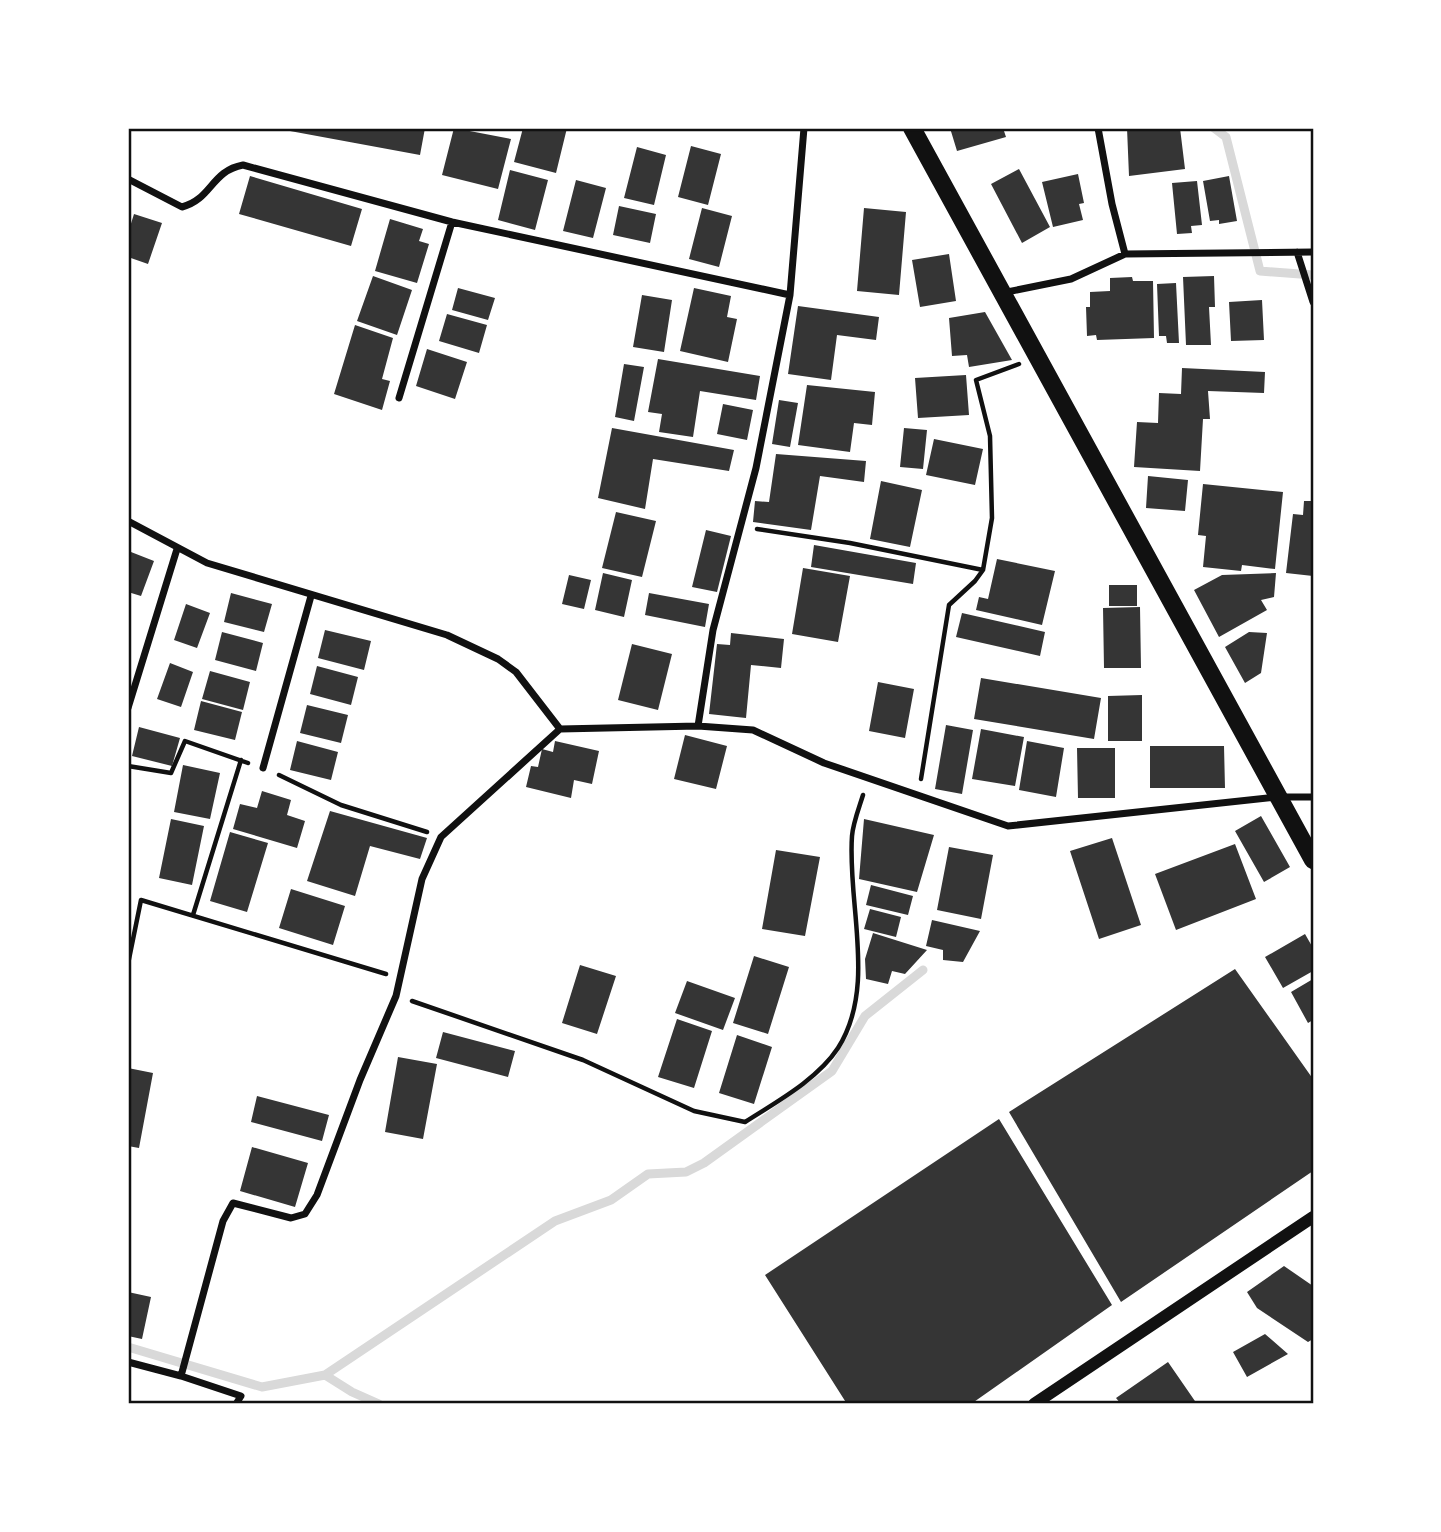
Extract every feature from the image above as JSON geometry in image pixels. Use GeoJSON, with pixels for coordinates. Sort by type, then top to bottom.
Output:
{"type":"FeatureCollection","features":[{"type":"Feature","properties":{"kind":"main road"},"geometry":{"type":"LineString","coordinates":[[912,128],[1313,860]]}},
{"type":"Feature","properties":{"kind":"street"},"geometry":{"type":"LineString","coordinates":[[698,726],[713,630],[756,468],[790,295],[803,128]]}},
{"type":"Feature","properties":{"kind":"street"},"geometry":{"type":"LineString","coordinates":[[1098,128],[1112,204],[1125,254]]}},
{"type":"Feature","properties":{"kind":"street"},"geometry":{"type":"LineString","coordinates":[[128,179],[182,207],[197,203],[226,168],[243,165],[452,222],[790,295]]}},
{"type":"Feature","properties":{"kind":"street"},"geometry":{"type":"LineString","coordinates":[[399,398],[452,222]]}},
{"type":"Feature","properties":{"kind":"street"},"geometry":{"type":"LineString","coordinates":[[1297,252],[1313,302]]}},
{"type":"Feature","properties":{"kind":"street"},"geometry":{"type":"LineString","coordinates":[[1002,293],[1071,279],[1125,254],[1313,252]]}},
{"type":"Feature","properties":{"kind":"street"},"geometry":{"type":"LineString","coordinates":[[128,521],[207,563],[447,635],[498,659],[516,672],[560,729]]}},
{"type":"Feature","properties":{"kind":"street"},"geometry":{"type":"LineString","coordinates":[[128,708],[177,549]]}},
{"type":"Feature","properties":{"kind":"street"},"geometry":{"type":"LineString","coordinates":[[263,768],[310,596]]}},
{"type":"Feature","properties":{"kind":"street"},"geometry":{"type":"LineString","coordinates":[[181,1376],[223,1221],[233,1203],[291,1218],[305,1214],[317,1195],[360,1080],[396,996],[422,879],[441,837],[560,729],[698,726],[753,730],[824,764],[919,793],[1008,825],[1277,797],[1313,797]]}},
{"type":"Feature","properties":{"kind":"street"},"geometry":{"type":"LineString","coordinates":[[1034,1404],[1313,1217]]}},
{"type":"Feature","properties":{"kind":"street"},"geometry":{"type":"LineString","coordinates":[[128,1362],[241,1396],[236,1404]]}},
{"type":"Feature","properties":{"kind":"path"},"geometry":{"type":"LineString","coordinates":[[919,793],[948,605],[983,570],[992,518],[990,436],[976,380],[1037,358]]}},
{"type":"Feature","properties":{"kind":"path"},"geometry":{"type":"LineString","coordinates":[[740,527],[849,543],[983,570]]}},
{"type":"Feature","properties":{"kind":"path"},"geometry":{"type":"LineString","coordinates":[[128,766],[171,773],[185,741],[263,768],[341,805],[441,837]]}},
{"type":"Feature","properties":{"kind":"path"},"geometry":{"type":"LineString","coordinates":[[193,915],[241,760]]}},
{"type":"Feature","properties":{"kind":"path"},"geometry":{"type":"LineString","coordinates":[[396,996],[583,1060],[694,1111],[745,1122],[818,1070],[837,1050],[852,1021],[857,984],[857,947],[852,894],[852,834],[868,777]]}},
{"type":"Feature","properties":{"kind":"path"},"geometry":{"type":"LineString","coordinates":[[128,964],[141,900],[400,978]]}},
{"type":"Feature","properties":{"kind":"building"},"geometry":{"type":"Polygon","coordinates":[[[290,128],[425,128],[420,155],[290,131],[290,128]]]}},
{"type":"Feature","properties":{"kind":"building"},"geometry":{"type":"Polygon","coordinates":[[[454,128],[511,139],[498,189],[442,175],[454,128]]]}},
{"type":"Feature","properties":{"kind":"building"},"geometry":{"type":"Polygon","coordinates":[[[523,128],[567,128],[556,173],[514,162],[523,128]]]}},
{"type":"Feature","properties":{"kind":"building"},"geometry":{"type":"Polygon","coordinates":[[[950,128],[1003,128],[1006,137],[957,151],[950,128]]]}},
{"type":"Feature","properties":{"kind":"building"},"geometry":{"type":"Polygon","coordinates":[[[1127,128],[1180,128],[1185,169],[1129,176],[1127,128]]]}},
{"type":"Feature","properties":{"kind":"building"},"geometry":{"type":"Polygon","coordinates":[[[691,146],[721,154],[708,205],[678,197],[691,146]]]}},
{"type":"Feature","properties":{"kind":"building"},"geometry":{"type":"Polygon","coordinates":[[[637,147],[666,155],[654,205],[624,198],[637,147]]]}},
{"type":"Feature","properties":{"kind":"building"},"geometry":{"type":"Polygon","coordinates":[[[1019,169],[1050,227],[1022,243],[991,184],[1019,169]]]}},
{"type":"Feature","properties":{"kind":"building"},"geometry":{"type":"Polygon","coordinates":[[[510,170],[548,180],[535,230],[498,220],[510,170]]]}},
{"type":"Feature","properties":{"kind":"building"},"geometry":{"type":"Polygon","coordinates":[[[1078,174],[1084,203],[1079,204],[1083,220],[1053,227],[1042,182],[1078,174]]]}},
{"type":"Feature","properties":{"kind":"building"},"geometry":{"type":"Polygon","coordinates":[[[250,176],[362,209],[351,246],[239,214],[250,176]]]}},
{"type":"Feature","properties":{"kind":"building"},"geometry":{"type":"Polygon","coordinates":[[[1229,176],[1237,221],[1219,224],[1219,220],[1210,221],[1203,181],[1229,176]]]}},
{"type":"Feature","properties":{"kind":"building"},"geometry":{"type":"Polygon","coordinates":[[[576,180],[606,188],[593,238],[563,231],[576,180]]]}},
{"type":"Feature","properties":{"kind":"building"},"geometry":{"type":"Polygon","coordinates":[[[1197,181],[1202,225],[1191,226],[1192,233],[1177,234],[1172,183],[1197,181]]]}},
{"type":"Feature","properties":{"kind":"building"},"geometry":{"type":"Polygon","coordinates":[[[619,206],[656,214],[650,243],[613,235],[619,206]]]}},
{"type":"Feature","properties":{"kind":"building"},"geometry":{"type":"Polygon","coordinates":[[[702,208],[732,216],[719,267],[689,259],[702,208]]]}},
{"type":"Feature","properties":{"kind":"building"},"geometry":{"type":"Polygon","coordinates":[[[864,208],[906,212],[899,295],[857,291],[864,208]]]}},
{"type":"Feature","properties":{"kind":"building"},"geometry":{"type":"Polygon","coordinates":[[[134,214],[162,223],[148,264],[128,257],[128,233],[134,214]]]}},
{"type":"Feature","properties":{"kind":"building"},"geometry":{"type":"Polygon","coordinates":[[[390,219],[423,229],[419,241],[429,244],[417,283],[375,271],[390,219]]]}},
{"type":"Feature","properties":{"kind":"building"},"geometry":{"type":"Polygon","coordinates":[[[949,254],[956,301],[920,307],[912,260],[949,254]]]}},
{"type":"Feature","properties":{"kind":"building"},"geometry":{"type":"Polygon","coordinates":[[[373,276],[412,290],[397,335],[357,321],[373,276]]]}},
{"type":"Feature","properties":{"kind":"building"},"geometry":{"type":"Polygon","coordinates":[[[1214,276],[1215,307],[1209,307],[1211,345],[1186,345],[1183,277],[1214,276]]]}},
{"type":"Feature","properties":{"kind":"building"},"geometry":{"type":"Polygon","coordinates":[[[1132,277],[1133,281],[1153,281],[1154,338],[1097,340],[1096,335],[1087,336],[1086,307],[1090,307],[1090,292],[1110,291],[1110,278],[1132,277]]]}},
{"type":"Feature","properties":{"kind":"building"},"geometry":{"type":"Polygon","coordinates":[[[1176,283],[1179,343],[1167,343],[1166,336],[1159,336],[1157,284],[1176,283]]]}},
{"type":"Feature","properties":{"kind":"building"},"geometry":{"type":"Polygon","coordinates":[[[458,288],[495,298],[488,320],[452,310],[458,288]]]}},
{"type":"Feature","properties":{"kind":"building"},"geometry":{"type":"Polygon","coordinates":[[[694,288],[731,296],[727,317],[737,319],[728,362],[680,351],[694,288]]]}},
{"type":"Feature","properties":{"kind":"building"},"geometry":{"type":"Polygon","coordinates":[[[642,295],[672,300],[664,352],[633,347],[642,295]]]}},
{"type":"Feature","properties":{"kind":"building"},"geometry":{"type":"Polygon","coordinates":[[[1262,300],[1264,340],[1231,341],[1229,302],[1262,300]]]}},
{"type":"Feature","properties":{"kind":"building"},"geometry":{"type":"Polygon","coordinates":[[[798,306],[879,317],[876,340],[837,335],[831,380],[788,374],[798,306]]]}},
{"type":"Feature","properties":{"kind":"building"},"geometry":{"type":"Polygon","coordinates":[[[985,312],[1012,360],[969,367],[967,355],[952,356],[949,318],[985,312]]]}},
{"type":"Feature","properties":{"kind":"building"},"geometry":{"type":"Polygon","coordinates":[[[447,314],[487,325],[479,353],[439,341],[447,314]]]}},
{"type":"Feature","properties":{"kind":"building"},"geometry":{"type":"Polygon","coordinates":[[[355,325],[393,338],[382,379],[390,381],[382,410],[334,394],[355,325]]]}},
{"type":"Feature","properties":{"kind":"building"},"geometry":{"type":"Polygon","coordinates":[[[427,349],[467,362],[455,399],[416,386],[427,349]]]}},
{"type":"Feature","properties":{"kind":"building"},"geometry":{"type":"Polygon","coordinates":[[[658,359],[760,376],[756,400],[700,391],[693,437],[659,432],[662,414],[648,412],[658,359]]]}},
{"type":"Feature","properties":{"kind":"building"},"geometry":{"type":"Polygon","coordinates":[[[624,364],[644,367],[634,421],[615,417],[624,364]]]}},
{"type":"Feature","properties":{"kind":"building"},"geometry":{"type":"Polygon","coordinates":[[[1182,368],[1265,372],[1264,393],[1208,391],[1210,419],[1203,419],[1200,471],[1134,467],[1137,422],[1158,423],[1159,393],[1181,394],[1182,368]]]}},
{"type":"Feature","properties":{"kind":"building"},"geometry":{"type":"Polygon","coordinates":[[[966,375],[969,415],[918,418],[915,378],[966,375]]]}},
{"type":"Feature","properties":{"kind":"building"},"geometry":{"type":"Polygon","coordinates":[[[807,385],[875,392],[872,425],[854,423],[850,452],[798,445],[807,385]]]}},
{"type":"Feature","properties":{"kind":"building"},"geometry":{"type":"Polygon","coordinates":[[[779,400],[798,403],[790,447],[772,444],[779,400]]]}},
{"type":"Feature","properties":{"kind":"building"},"geometry":{"type":"Polygon","coordinates":[[[723,404],[753,410],[747,440],[717,434],[723,404]]]}},
{"type":"Feature","properties":{"kind":"building"},"geometry":{"type":"Polygon","coordinates":[[[612,428],[734,450],[729,471],[653,459],[645,509],[598,498],[612,428]]]}},
{"type":"Feature","properties":{"kind":"building"},"geometry":{"type":"Polygon","coordinates":[[[904,428],[927,430],[923,469],[900,467],[904,428]]]}},
{"type":"Feature","properties":{"kind":"building"},"geometry":{"type":"Polygon","coordinates":[[[934,439],[983,449],[975,485],[926,475],[934,439]]]}},
{"type":"Feature","properties":{"kind":"building"},"geometry":{"type":"Polygon","coordinates":[[[776,454],[866,461],[864,482],[820,476],[811,530],[753,522],[755,501],[769,502],[776,454]]]}},
{"type":"Feature","properties":{"kind":"building"},"geometry":{"type":"Polygon","coordinates":[[[1148,476],[1188,480],[1185,511],[1146,508],[1148,476]]]}},
{"type":"Feature","properties":{"kind":"building"},"geometry":{"type":"Polygon","coordinates":[[[881,481],[922,490],[910,547],[870,539],[881,481]]]}},
{"type":"Feature","properties":{"kind":"building"},"geometry":{"type":"Polygon","coordinates":[[[1203,484],[1283,492],[1275,569],[1242,565],[1241,571],[1203,567],[1206,536],[1198,535],[1203,484]]]}},
{"type":"Feature","properties":{"kind":"building"},"geometry":{"type":"Polygon","coordinates":[[[1304,501],[1313,501],[1313,576],[1286,573],[1293,514],[1303,515],[1304,501]]]}},
{"type":"Feature","properties":{"kind":"building"},"geometry":{"type":"Polygon","coordinates":[[[616,512],[656,521],[642,577],[602,568],[616,512]]]}},
{"type":"Feature","properties":{"kind":"building"},"geometry":{"type":"Polygon","coordinates":[[[706,530],[731,536],[717,592],[692,587],[706,530]]]}},
{"type":"Feature","properties":{"kind":"building"},"geometry":{"type":"Polygon","coordinates":[[[814,545],[916,563],[913,584],[811,567],[814,545]]]}},
{"type":"Feature","properties":{"kind":"building"},"geometry":{"type":"Polygon","coordinates":[[[131,552],[154,561],[141,596],[128,592],[131,552]]]}},
{"type":"Feature","properties":{"kind":"building"},"geometry":{"type":"Polygon","coordinates":[[[997,559],[1055,571],[1042,625],[976,610],[979,597],[988,599],[997,559]]]}},
{"type":"Feature","properties":{"kind":"building"},"geometry":{"type":"Polygon","coordinates":[[[803,568],[850,576],[838,642],[792,634],[803,568]]]}},
{"type":"Feature","properties":{"kind":"building"},"geometry":{"type":"Polygon","coordinates":[[[603,573],[632,580],[624,617],[595,610],[603,573]]]}},
{"type":"Feature","properties":{"kind":"building"},"geometry":{"type":"Polygon","coordinates":[[[1276,573],[1274,597],[1261,600],[1267,610],[1219,637],[1194,590],[1222,575],[1276,573]]]}},
{"type":"Feature","properties":{"kind":"building"},"geometry":{"type":"Polygon","coordinates":[[[569,575],[591,580],[584,609],[562,604],[569,575]]]}},
{"type":"Feature","properties":{"kind":"building"},"geometry":{"type":"Polygon","coordinates":[[[1109,585],[1137,585],[1137,606],[1109,606],[1109,585]]]}},
{"type":"Feature","properties":{"kind":"building"},"geometry":{"type":"Polygon","coordinates":[[[231,593],[272,604],[264,632],[224,622],[231,593]]]}},
{"type":"Feature","properties":{"kind":"building"},"geometry":{"type":"Polygon","coordinates":[[[649,593],[709,604],[705,627],[645,615],[649,593]]]}},
{"type":"Feature","properties":{"kind":"building"},"geometry":{"type":"Polygon","coordinates":[[[186,604],[210,613],[197,648],[174,640],[186,604]]]}},
{"type":"Feature","properties":{"kind":"building"},"geometry":{"type":"Polygon","coordinates":[[[1140,607],[1141,668],[1104,668],[1103,608],[1140,607]]]}},
{"type":"Feature","properties":{"kind":"building"},"geometry":{"type":"Polygon","coordinates":[[[962,613],[1045,632],[1040,656],[956,637],[962,613]]]}},
{"type":"Feature","properties":{"kind":"building"},"geometry":{"type":"Polygon","coordinates":[[[325,630],[371,641],[364,670],[318,658],[325,630]]]}},
{"type":"Feature","properties":{"kind":"building"},"geometry":{"type":"Polygon","coordinates":[[[222,632],[263,643],[256,671],[215,660],[222,632]]]}},
{"type":"Feature","properties":{"kind":"building"},"geometry":{"type":"Polygon","coordinates":[[[1249,632],[1267,633],[1261,673],[1245,683],[1225,647],[1249,632]]]}},
{"type":"Feature","properties":{"kind":"building"},"geometry":{"type":"Polygon","coordinates":[[[731,633],[784,639],[781,668],[751,665],[746,718],[709,714],[717,644],[730,645],[731,633]]]}},
{"type":"Feature","properties":{"kind":"building"},"geometry":{"type":"Polygon","coordinates":[[[632,644],[672,654],[658,710],[618,700],[632,644]]]}},
{"type":"Feature","properties":{"kind":"building"},"geometry":{"type":"Polygon","coordinates":[[[170,663],[193,672],[181,707],[157,699],[170,663]]]}},
{"type":"Feature","properties":{"kind":"building"},"geometry":{"type":"Polygon","coordinates":[[[317,666],[358,677],[351,705],[310,694],[317,666]]]}},
{"type":"Feature","properties":{"kind":"building"},"geometry":{"type":"Polygon","coordinates":[[[210,671],[250,682],[243,710],[202,699],[210,671]]]}},
{"type":"Feature","properties":{"kind":"building"},"geometry":{"type":"Polygon","coordinates":[[[981,678],[1101,698],[1094,739],[974,719],[981,678]]]}},
{"type":"Feature","properties":{"kind":"building"},"geometry":{"type":"Polygon","coordinates":[[[878,682],[914,689],[905,738],[869,731],[878,682]]]}},
{"type":"Feature","properties":{"kind":"building"},"geometry":{"type":"Polygon","coordinates":[[[1142,695],[1142,741],[1108,741],[1108,696],[1142,695]]]}},
{"type":"Feature","properties":{"kind":"building"},"geometry":{"type":"Polygon","coordinates":[[[201,701],[242,712],[235,740],[194,730],[201,701]]]}},
{"type":"Feature","properties":{"kind":"building"},"geometry":{"type":"Polygon","coordinates":[[[307,705],[348,715],[341,743],[300,733],[307,705]]]}},
{"type":"Feature","properties":{"kind":"building"},"geometry":{"type":"Polygon","coordinates":[[[946,725],[973,730],[962,794],[935,789],[946,725]]]}},
{"type":"Feature","properties":{"kind":"building"},"geometry":{"type":"Polygon","coordinates":[[[139,727],[180,738],[172,766],[132,756],[139,727]]]}},
{"type":"Feature","properties":{"kind":"building"},"geometry":{"type":"Polygon","coordinates":[[[981,729],[1024,737],[1015,786],[972,779],[981,729]]]}},
{"type":"Feature","properties":{"kind":"building"},"geometry":{"type":"Polygon","coordinates":[[[685,735],[727,746],[716,789],[674,779],[685,735]]]}},
{"type":"Feature","properties":{"kind":"building"},"geometry":{"type":"Polygon","coordinates":[[[297,741],[338,752],[331,780],[290,770],[297,741]]]}},
{"type":"Feature","properties":{"kind":"building"},"geometry":{"type":"Polygon","coordinates":[[[555,741],[599,751],[592,784],[574,780],[571,798],[526,787],[531,766],[538,767],[542,749],[553,752],[555,741]]]}},
{"type":"Feature","properties":{"kind":"building"},"geometry":{"type":"Polygon","coordinates":[[[1027,741],[1064,748],[1056,797],[1019,790],[1027,741]]]}},
{"type":"Feature","properties":{"kind":"building"},"geometry":{"type":"Polygon","coordinates":[[[1150,746],[1224,746],[1225,788],[1150,788],[1150,746]]]}},
{"type":"Feature","properties":{"kind":"building"},"geometry":{"type":"Polygon","coordinates":[[[1077,748],[1115,748],[1115,798],[1078,798],[1077,748]]]}},
{"type":"Feature","properties":{"kind":"building"},"geometry":{"type":"Polygon","coordinates":[[[183,765],[220,773],[210,819],[174,812],[183,765]]]}},
{"type":"Feature","properties":{"kind":"building"},"geometry":{"type":"Polygon","coordinates":[[[262,791],[291,800],[287,815],[305,821],[297,848],[233,829],[240,804],[257,808],[262,791]]]}},
{"type":"Feature","properties":{"kind":"building"},"geometry":{"type":"Polygon","coordinates":[[[330,811],[427,838],[420,859],[370,846],[355,896],[307,881],[330,811]]]}},
{"type":"Feature","properties":{"kind":"building"},"geometry":{"type":"Polygon","coordinates":[[[1261,816],[1290,867],[1264,882],[1235,831],[1261,816]]]}},
{"type":"Feature","properties":{"kind":"building"},"geometry":{"type":"Polygon","coordinates":[[[171,819],[204,826],[192,885],[159,878],[171,819]]]}},
{"type":"Feature","properties":{"kind":"building"},"geometry":{"type":"Polygon","coordinates":[[[864,819],[934,835],[917,892],[859,879],[864,819]]]}},
{"type":"Feature","properties":{"kind":"building"},"geometry":{"type":"Polygon","coordinates":[[[230,832],[268,843],[247,912],[210,901],[230,832]]]}},
{"type":"Feature","properties":{"kind":"building"},"geometry":{"type":"Polygon","coordinates":[[[1112,838],[1141,925],[1099,939],[1070,851],[1112,838]]]}},
{"type":"Feature","properties":{"kind":"building"},"geometry":{"type":"Polygon","coordinates":[[[1235,844],[1256,899],[1176,930],[1155,874],[1235,844]]]}},
{"type":"Feature","properties":{"kind":"building"},"geometry":{"type":"Polygon","coordinates":[[[949,847],[993,855],[981,919],[937,910],[949,847]]]}},
{"type":"Feature","properties":{"kind":"building"},"geometry":{"type":"Polygon","coordinates":[[[776,850],[820,857],[805,936],[762,929],[776,850]]]}},
{"type":"Feature","properties":{"kind":"building"},"geometry":{"type":"Polygon","coordinates":[[[871,885],[913,896],[908,915],[866,905],[871,885]]]}},
{"type":"Feature","properties":{"kind":"building"},"geometry":{"type":"Polygon","coordinates":[[[291,889],[345,906],[333,945],[279,928],[291,889]]]}},
{"type":"Feature","properties":{"kind":"building"},"geometry":{"type":"Polygon","coordinates":[[[870,909],[901,917],[896,937],[864,929],[870,909]]]}},
{"type":"Feature","properties":{"kind":"building"},"geometry":{"type":"Polygon","coordinates":[[[932,920],[980,931],[963,962],[943,960],[943,950],[926,946],[932,920]]]}},
{"type":"Feature","properties":{"kind":"building"},"geometry":{"type":"Polygon","coordinates":[[[873,933],[927,950],[905,974],[892,971],[888,984],[866,979],[865,959],[873,933]]]}},
{"type":"Feature","properties":{"kind":"building"},"geometry":{"type":"Polygon","coordinates":[[[1305,934],[1313,948],[1313,971],[1283,988],[1265,957],[1305,934]]]}},
{"type":"Feature","properties":{"kind":"building"},"geometry":{"type":"Polygon","coordinates":[[[754,956],[789,967],[768,1034],[733,1023],[754,956]]]}},
{"type":"Feature","properties":{"kind":"building"},"geometry":{"type":"Polygon","coordinates":[[[580,965],[616,976],[597,1034],[562,1023],[580,965]]]}},
{"type":"Feature","properties":{"kind":"building"},"geometry":{"type":"Polygon","coordinates":[[[1235,969],[1313,1079],[1313,1171],[1121,1302],[1009,1112],[1235,969]]]}},
{"type":"Feature","properties":{"kind":"building"},"geometry":{"type":"Polygon","coordinates":[[[1313,979],[1313,1020],[1308,1023],[1291,992],[1313,979]]]}},
{"type":"Feature","properties":{"kind":"building"},"geometry":{"type":"Polygon","coordinates":[[[687,981],[735,998],[723,1030],[675,1013],[687,981]]]}},
{"type":"Feature","properties":{"kind":"building"},"geometry":{"type":"Polygon","coordinates":[[[677,1019],[712,1031],[694,1088],[658,1077],[677,1019]]]}},
{"type":"Feature","properties":{"kind":"building"},"geometry":{"type":"Polygon","coordinates":[[[443,1032],[515,1051],[508,1077],[436,1058],[443,1032]]]}},
{"type":"Feature","properties":{"kind":"building"},"geometry":{"type":"Polygon","coordinates":[[[737,1035],[772,1047],[754,1104],[719,1093],[737,1035]]]}},
{"type":"Feature","properties":{"kind":"building"},"geometry":{"type":"Polygon","coordinates":[[[398,1057],[437,1064],[423,1139],[385,1132],[398,1057]]]}},
{"type":"Feature","properties":{"kind":"building"},"geometry":{"type":"Polygon","coordinates":[[[128,1068],[153,1073],[139,1148],[128,1146],[128,1068]]]}},
{"type":"Feature","properties":{"kind":"building"},"geometry":{"type":"Polygon","coordinates":[[[257,1096],[329,1115],[322,1141],[251,1122],[257,1096]]]}},
{"type":"Feature","properties":{"kind":"building"},"geometry":{"type":"Polygon","coordinates":[[[999,1119],[1112,1305],[971,1404],[847,1404],[765,1275],[999,1119]]]}},
{"type":"Feature","properties":{"kind":"building"},"geometry":{"type":"Polygon","coordinates":[[[252,1147],[308,1163],[295,1207],[240,1191],[252,1147]]]}},
{"type":"Feature","properties":{"kind":"building"},"geometry":{"type":"Polygon","coordinates":[[[1284,1266],[1313,1286],[1313,1339],[1308,1342],[1257,1308],[1247,1292],[1284,1266]]]}},
{"type":"Feature","properties":{"kind":"building"},"geometry":{"type":"Polygon","coordinates":[[[128,1292],[151,1297],[142,1339],[128,1336],[128,1292]]]}},
{"type":"Feature","properties":{"kind":"building"},"geometry":{"type":"Polygon","coordinates":[[[1265,1334],[1288,1354],[1247,1377],[1233,1352],[1265,1334]]]}},
{"type":"Feature","properties":{"kind":"building"},"geometry":{"type":"Polygon","coordinates":[[[1168,1362],[1197,1404],[1121,1404],[1116,1398],[1168,1362]]]}},
{"type":"Feature","properties":{"kind":"waterway"},"geometry":{"type":"LineString","coordinates":[[1214,128],[1226,137],[1260,271],[1313,275]]}},
{"type":"Feature","properties":{"kind":"waterway"},"geometry":{"type":"LineString","coordinates":[[128,1347],[262,1387],[325,1375],[555,1221],[611,1200],[648,1174],[686,1172],[704,1163],[832,1071],[865,1016],[923,970]]}},
{"type":"Feature","properties":{"kind":"waterway"},"geometry":{"type":"LineString","coordinates":[[325,1375],[352,1392],[379,1404]]}}]}
